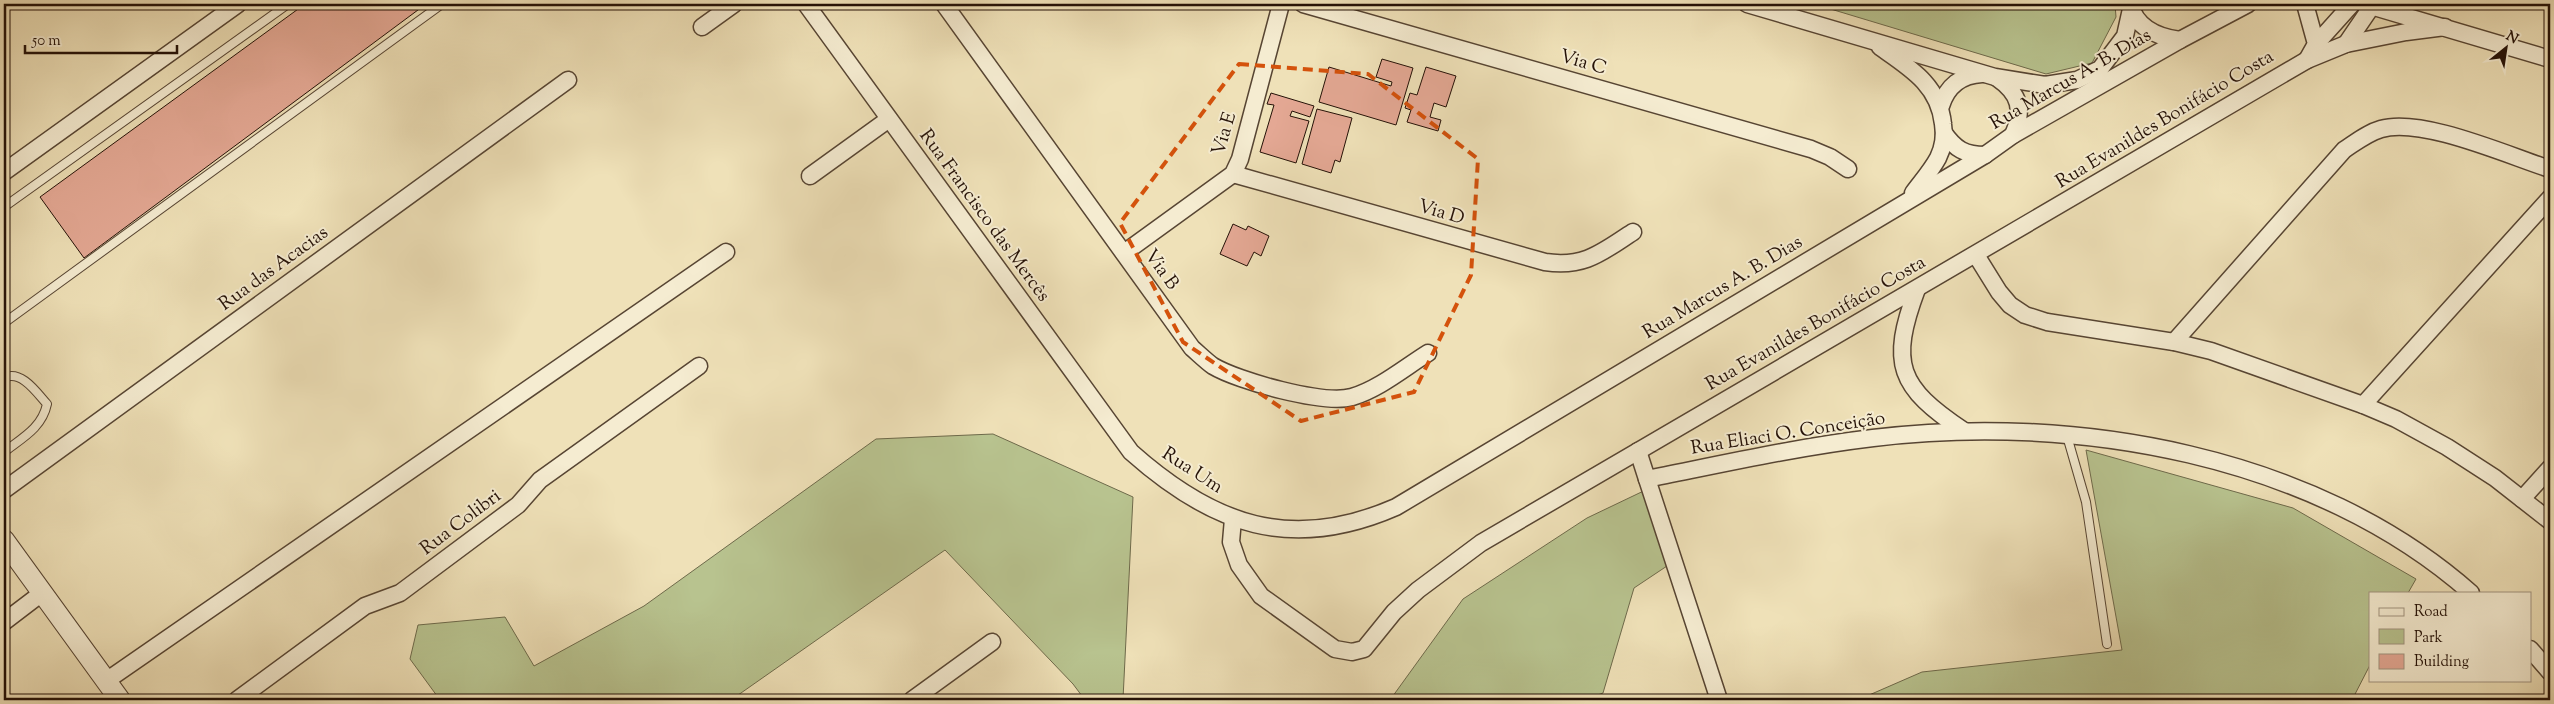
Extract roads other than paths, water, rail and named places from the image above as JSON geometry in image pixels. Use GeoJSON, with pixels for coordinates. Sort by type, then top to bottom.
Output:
{"type":"FeatureCollection","features":[{"type":"Feature","properties":{"kind":"street"},"geometry":{"type":"LineString","coordinates":[[4,172],[238,4]]}},
{"type":"Feature","properties":{"kind":"street"},"geometry":{"type":"LineString","coordinates":[[702,27],[734,4]]}},
{"type":"Feature","properties":{"kind":"street","name":"Rua Francisco das Mercês"},"geometry":{"type":"LineString","coordinates":[[806,4],[1131,452]]}},
{"type":"Feature","properties":{"kind":"street","name":"Via B"},"geometry":{"type":"LineString","coordinates":[[944,4],[1192,348],[1212,365],[1232,375],[1318,398],[1335,400],[1367,392],[1428,353]]}},
{"type":"Feature","properties":{"kind":"street","name":"Via E"},"geometry":{"type":"LineString","coordinates":[[1124,253],[1233,174],[1240,159],[1281,4]]}},
{"type":"Feature","properties":{"kind":"street","name":"Via C"},"geometry":{"type":"LineString","coordinates":[[1303,4],[1811,149],[1848,169]]}},
{"type":"Feature","properties":{"kind":"street"},"geometry":{"type":"LineString","coordinates":[[1747,4],[1991,76],[2009,86],[2018,102],[2020,120],[2013,135]]}},
{"type":"Feature","properties":{"kind":"street"},"geometry":{"type":"LineString","coordinates":[[2216,20],[2220,4]]}},
{"type":"Feature","properties":{"kind":"street","name":"Rua Marcus A. B. Dias"},"geometry":{"type":"LineString","coordinates":[[1233,519],[1267,528],[1304,530],[1340,526],[1370,518],[1396,507],[1985,155],[2013,135],[2180,40],[2248,4]]}},
{"type":"Feature","properties":{"kind":"street"},"geometry":{"type":"LineString","coordinates":[[2306,4],[2316,44]]}},
{"type":"Feature","properties":{"kind":"street"},"geometry":{"type":"LineString","coordinates":[[2307,60],[2316,44],[2352,4]]}},
{"type":"Feature","properties":{"kind":"street"},"geometry":{"type":"LineString","coordinates":[[2346,44],[2368,5],[2550,60]]}},
{"type":"Feature","properties":{"kind":"street"},"geometry":{"type":"LineString","coordinates":[[2131,6],[2145,28],[2155,35],[2180,40]]}},
{"type":"Feature","properties":{"kind":"street"},"geometry":{"type":"LineString","coordinates":[[1909,199],[1938,158],[1944,133],[1941,106],[1944,97],[1955,82],[1972,75],[1991,76],[2045,85],[2077,80],[2100,68],[2125,36],[2131,6]]}},
{"type":"Feature","properties":{"kind":"street","name":"Rua Evanildes Bonifácio Costa"},"geometry":{"type":"LineString","coordinates":[[1233,519],[1231,542],[1238,565],[1261,596],[1335,650],[1352,652],[1364,648],[1394,612],[1443,569],[1481,543],[2307,60],[2346,44],[2406,32],[2445,27]]}},
{"type":"Feature","properties":{"kind":"street"},"geometry":{"type":"LineString","coordinates":[[1867,38],[1924,80],[1941,106]]}},
{"type":"Feature","properties":{"kind":"street","name":"Rua das Acacias"},"geometry":{"type":"LineString","coordinates":[[4,490],[568,80]]}},
{"type":"Feature","properties":{"kind":"street"},"geometry":{"type":"LineString","coordinates":[[810,176],[889,119]]}},
{"type":"Feature","properties":{"kind":"street"},"geometry":{"type":"LineString","coordinates":[[2174,342],[2344,150],[2362,138],[2381,129],[2404,127],[2432,130],[2550,170]]}},
{"type":"Feature","properties":{"kind":"street"},"geometry":{"type":"LineString","coordinates":[[1944,133],[1951,143],[1961,151],[1972,155],[1985,155]]}},
{"type":"Feature","properties":{"kind":"street","name":"Via D"},"geometry":{"type":"LineString","coordinates":[[1233,174],[1546,262],[1564,265],[1594,258],[1633,232]]}},
{"type":"Feature","properties":{"kind":"street"},"geometry":{"type":"LineString","coordinates":[[2363,405],[2550,198]]}},
{"type":"Feature","properties":{"kind":"street"},"geometry":{"type":"LineString","coordinates":[[106,681],[726,252]]}},
{"type":"Feature","properties":{"kind":"street"},"geometry":{"type":"LineString","coordinates":[[1976,255],[1998,292],[2010,306],[2025,315],[2047,322],[2174,342],[2212,351],[2363,405],[2396,419],[2448,447],[2550,521]]}},
{"type":"Feature","properties":{"kind":"street"},"geometry":{"type":"LineString","coordinates":[[1917,289],[1907,316],[1901,343],[1904,368],[1917,394],[1935,412],[1964,431]]}},
{"type":"Feature","properties":{"kind":"street","name":"Rua Colibri"},"geometry":{"type":"LineString","coordinates":[[237,700],[364,606],[400,593],[518,505],[540,480],[699,366]]}},
{"type":"Feature","properties":{"kind":"street","name":"Rua Eliaci O. Conceição"},"geometry":{"type":"LineString","coordinates":[[1647,479],[1814,446],[1875,438],[1964,431],[2017,432],[2127,443],[2236,467],[2285,483],[2384,529],[2470,592]]}},
{"type":"Feature","properties":{"kind":"street","name":"Rua Um"},"geometry":{"type":"LineString","coordinates":[[1131,452],[1156,474],[1184,494],[1233,519]]}},
{"type":"Feature","properties":{"kind":"street"},"geometry":{"type":"LineString","coordinates":[[1638,452],[1720,700]]}},
{"type":"Feature","properties":{"kind":"street"},"geometry":{"type":"LineString","coordinates":[[2522,499],[2550,468]]}},
{"type":"Feature","properties":{"kind":"street"},"geometry":{"type":"LineString","coordinates":[[4,540],[120,700]]}},
{"type":"Feature","properties":{"kind":"street"},"geometry":{"type":"LineString","coordinates":[[4,622],[42,593]]}},
{"type":"Feature","properties":{"kind":"street"},"geometry":{"type":"LineString","coordinates":[[912,700],[992,642]]}},
{"type":"Feature","properties":{"kind":"street"},"geometry":{"type":"LineString","coordinates":[[2532,651],[2550,672]]}},
{"type":"Feature","properties":{"kind":"lane"},"geometry":{"type":"LineString","coordinates":[[4,207],[288,4]]}},
{"type":"Feature","properties":{"kind":"lane"},"geometry":{"type":"LineString","coordinates":[[4,323],[442,4]]}},
{"type":"Feature","properties":{"kind":"lane"},"geometry":{"type":"LineString","coordinates":[[4,378],[8,376],[19,377],[47,404],[45,416],[34,430],[4,452]]}},
{"type":"Feature","properties":{"kind":"lane"},"geometry":{"type":"LineString","coordinates":[[2067,436],[2086,502],[2106,644]]}}]}
